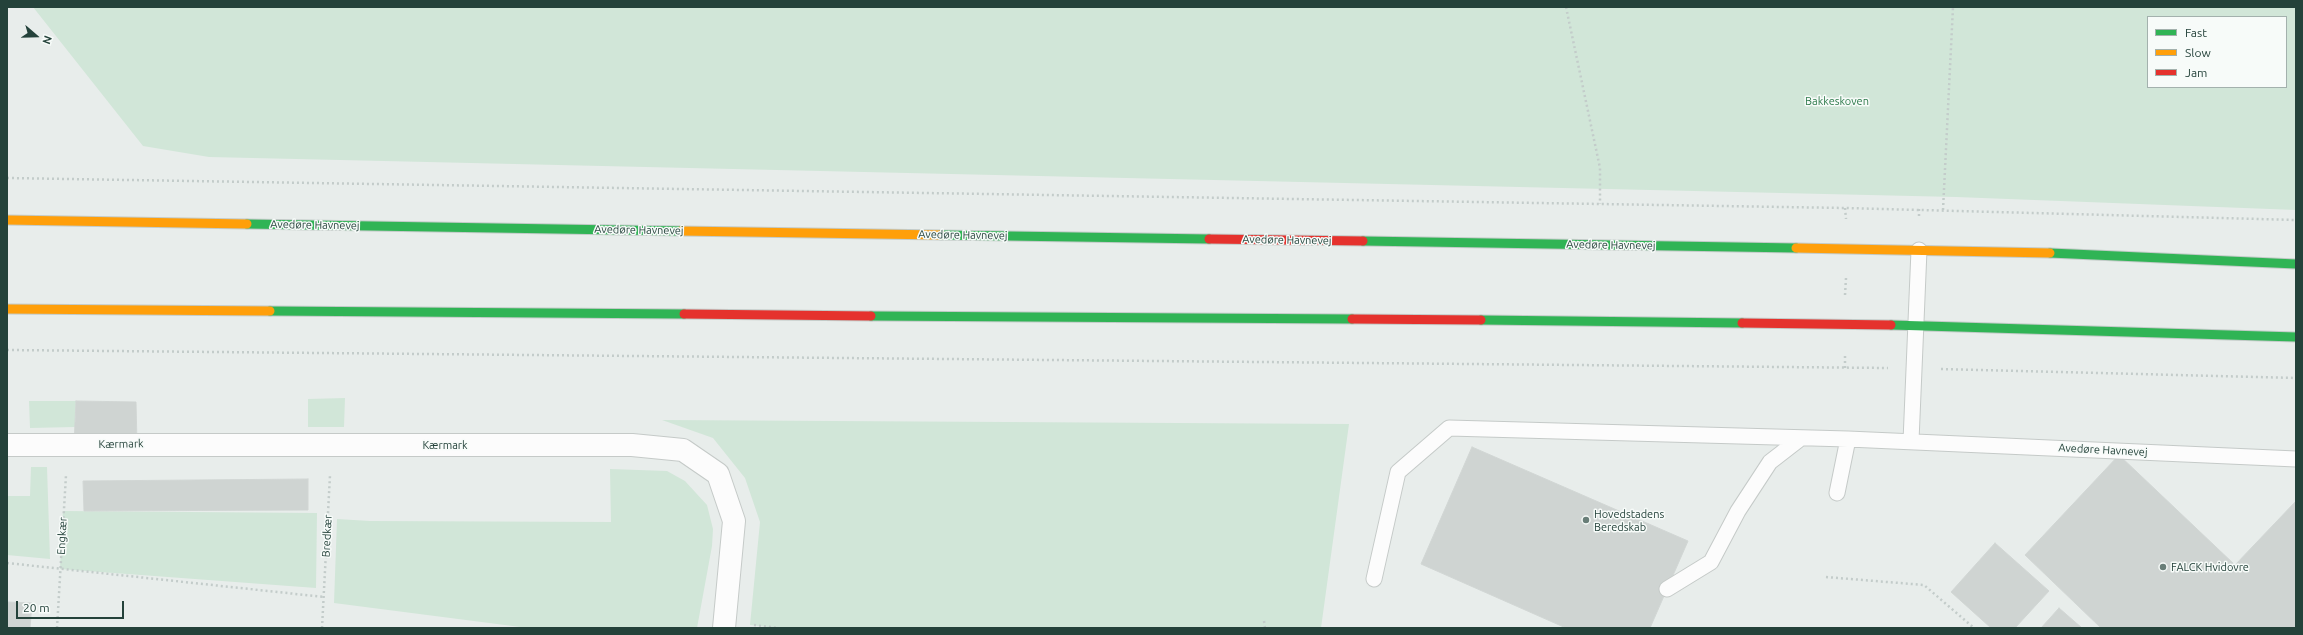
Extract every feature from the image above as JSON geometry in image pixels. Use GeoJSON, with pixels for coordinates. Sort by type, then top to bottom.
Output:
{"type":"FeatureCollection","features":[{"type":"Feature","properties":{"kind":"street","name":"Avedøre Havnevej"},"geometry":{"type":"LineString","coordinates":[[7,220],[1997,251],[2296,264]]}},
{"type":"Feature","properties":{"kind":"street"},"geometry":{"type":"LineString","coordinates":[[7,309],[1845,324],[2296,337]]}},
{"type":"Feature","properties":{"kind":"street","name":"Kærmark"},"geometry":{"type":"LineString","coordinates":[[7,445],[632,445],[683,450],[718,474],[734,521],[724,628]]}},
{"type":"Feature","properties":{"kind":"lane"},"geometry":{"type":"LineString","coordinates":[[1911,441],[1919,250]]}},
{"type":"Feature","properties":{"kind":"lane","name":"Avedøre Havnevej"},"geometry":{"type":"LineString","coordinates":[[1374,579],[1398,472],[1449,428],[1911,441],[2296,459]]}},
{"type":"Feature","properties":{"kind":"lane"},"geometry":{"type":"LineString","coordinates":[[1667,589],[1711,562],[1738,511],[1770,462],[1801,438]]}},
{"type":"Feature","properties":{"kind":"lane"},"geometry":{"type":"LineString","coordinates":[[1837,493],[1848,439]]}},
{"type":"Feature","properties":{"kind":"path"},"geometry":{"type":"LineString","coordinates":[[1566,7],[1600,168],[1600,204]]}},
{"type":"Feature","properties":{"kind":"path"},"geometry":{"type":"LineString","coordinates":[[1943,210],[1953,7]]}},
{"type":"Feature","properties":{"kind":"path"},"geometry":{"type":"LineString","coordinates":[[7,178],[1846,208],[2296,220]]}},
{"type":"Feature","properties":{"kind":"path"},"geometry":{"type":"LineString","coordinates":[[1845,368],[1846,208]]}},
{"type":"Feature","properties":{"kind":"path"},"geometry":{"type":"LineString","coordinates":[[7,350],[1914,368],[2296,378]]}},
{"type":"Feature","properties":{"kind":"path","name":"Engkær"},"geometry":{"type":"LineString","coordinates":[[57,628],[66,472],[65,445]]}},
{"type":"Feature","properties":{"kind":"path","name":"Bredkær"},"geometry":{"type":"LineString","coordinates":[[322,628],[332,445]]}},
{"type":"Feature","properties":{"kind":"path"},"geometry":{"type":"LineString","coordinates":[[7,563],[324,597]]}},
{"type":"Feature","properties":{"kind":"path"},"geometry":{"type":"LineString","coordinates":[[1826,577],[1924,585],[1974,628]]}},
{"type":"Feature","properties":{"kind":"path"},"geometry":{"type":"LineString","coordinates":[[1264,621],[1265,628]]}},
{"type":"Feature","properties":{"kind":"green space","name":"Bakkeskoven"},"geometry":{"type":"Polygon","coordinates":[[[33,7],[2296,7],[2296,210],[1956,197],[209,157],[143,146],[33,7]]]}},
{"type":"Feature","properties":{"kind":"green space"},"geometry":{"type":"Polygon","coordinates":[[[345,398],[344,427],[308,427],[308,399],[345,398]]]}},
{"type":"Feature","properties":{"kind":"green space"},"geometry":{"type":"Polygon","coordinates":[[[29,401],[76,401],[75,427],[30,428],[29,401]]]}},
{"type":"Feature","properties":{"kind":"green space"},"geometry":{"type":"Polygon","coordinates":[[[662,420],[1349,424],[1321,628],[777,628],[750,625],[760,522],[745,478],[713,438],[662,420]]]}},
{"type":"Feature","properties":{"kind":"green space"},"geometry":{"type":"Polygon","coordinates":[[[31,467],[47,467],[50,559],[7,555],[7,496],[30,496],[31,467]]]}},
{"type":"Feature","properties":{"kind":"green space"},"geometry":{"type":"Polygon","coordinates":[[[610,469],[667,471],[685,481],[707,505],[713,529],[712,546],[697,628],[528,628],[334,603],[337,519],[370,521],[611,522],[610,469]]]}},
{"type":"Feature","properties":{"kind":"green space"},"geometry":{"type":"Polygon","coordinates":[[[63,511],[317,513],[316,588],[60,569],[63,511]]]}},
{"type":"Feature","properties":{"kind":"building"},"geometry":{"type":"Polygon","coordinates":[[[76,401],[136,402],[137,444],[74,445],[76,401]]]}},
{"type":"Feature","properties":{"kind":"building"},"geometry":{"type":"Polygon","coordinates":[[[1472,447],[1688,541],[1650,628],[1566,628],[1421,564],[1472,447]]]}},
{"type":"Feature","properties":{"kind":"building"},"geometry":{"type":"Polygon","coordinates":[[[2119,455],[2235,565],[2296,501],[2296,628],[2101,628],[2025,555],[2119,455]]]}},
{"type":"Feature","properties":{"kind":"building"},"geometry":{"type":"Polygon","coordinates":[[[308,479],[308,510],[84,511],[83,481],[308,479]]]}},
{"type":"Feature","properties":{"kind":"building"},"geometry":{"type":"Polygon","coordinates":[[[1995,543],[2049,591],[2015,628],[1991,628],[1951,592],[1995,543]]]}},
{"type":"Feature","properties":{"kind":"building"},"geometry":{"type":"Polygon","coordinates":[[[7,602],[32,603],[30,628],[7,628],[7,602]]]}},
{"type":"Feature","properties":{"kind":"building"},"geometry":{"type":"Polygon","coordinates":[[[2059,608],[2082,628],[2041,628],[2059,608]]]}},
{"type":"Feature","properties":{"kind":"traffic: fast"},"geometry":{"type":"LineString","coordinates":[[247,224],[681,231]]}},
{"type":"Feature","properties":{"kind":"traffic: fast"},"geometry":{"type":"LineString","coordinates":[[941,235],[1209,239]]}},
{"type":"Feature","properties":{"kind":"traffic: fast"},"geometry":{"type":"LineString","coordinates":[[1363,241],[1796,248]]}},
{"type":"Feature","properties":{"kind":"traffic: fast"},"geometry":{"type":"LineString","coordinates":[[2050,253],[2296,264]]}},
{"type":"Feature","properties":{"kind":"traffic: fast"},"geometry":{"type":"LineString","coordinates":[[270,311],[684,314]]}},
{"type":"Feature","properties":{"kind":"traffic: fast"},"geometry":{"type":"LineString","coordinates":[[871,316],[1352,319]]}},
{"type":"Feature","properties":{"kind":"traffic: fast"},"geometry":{"type":"LineString","coordinates":[[1481,320],[1742,323]]}},
{"type":"Feature","properties":{"kind":"traffic: fast"},"geometry":{"type":"LineString","coordinates":[[1891,325],[2296,337]]}},
{"type":"Feature","properties":{"kind":"traffic: slow"},"geometry":{"type":"LineString","coordinates":[[7,220],[247,224]]}},
{"type":"Feature","properties":{"kind":"traffic: slow"},"geometry":{"type":"LineString","coordinates":[[681,231],[941,235]]}},
{"type":"Feature","properties":{"kind":"traffic: slow"},"geometry":{"type":"LineString","coordinates":[[1796,248],[2050,253]]}},
{"type":"Feature","properties":{"kind":"traffic: slow"},"geometry":{"type":"LineString","coordinates":[[7,309],[270,311]]}},
{"type":"Feature","properties":{"kind":"traffic: jam"},"geometry":{"type":"LineString","coordinates":[[1209,239],[1363,241]]}},
{"type":"Feature","properties":{"kind":"traffic: jam"},"geometry":{"type":"LineString","coordinates":[[684,314],[871,316]]}},
{"type":"Feature","properties":{"kind":"traffic: jam"},"geometry":{"type":"LineString","coordinates":[[1352,319],[1481,320]]}},
{"type":"Feature","properties":{"kind":"traffic: jam"},"geometry":{"type":"LineString","coordinates":[[1742,323],[1891,325]]}},
{"type":"Feature","properties":{"kind":"place","name":"Hovedstadens Beredskab"},"geometry":{"type":"Point","coordinates":[1586,520]}},
{"type":"Feature","properties":{"kind":"place","name":"FALCK Hvidovre"},"geometry":{"type":"Point","coordinates":[2163,567]}}]}
